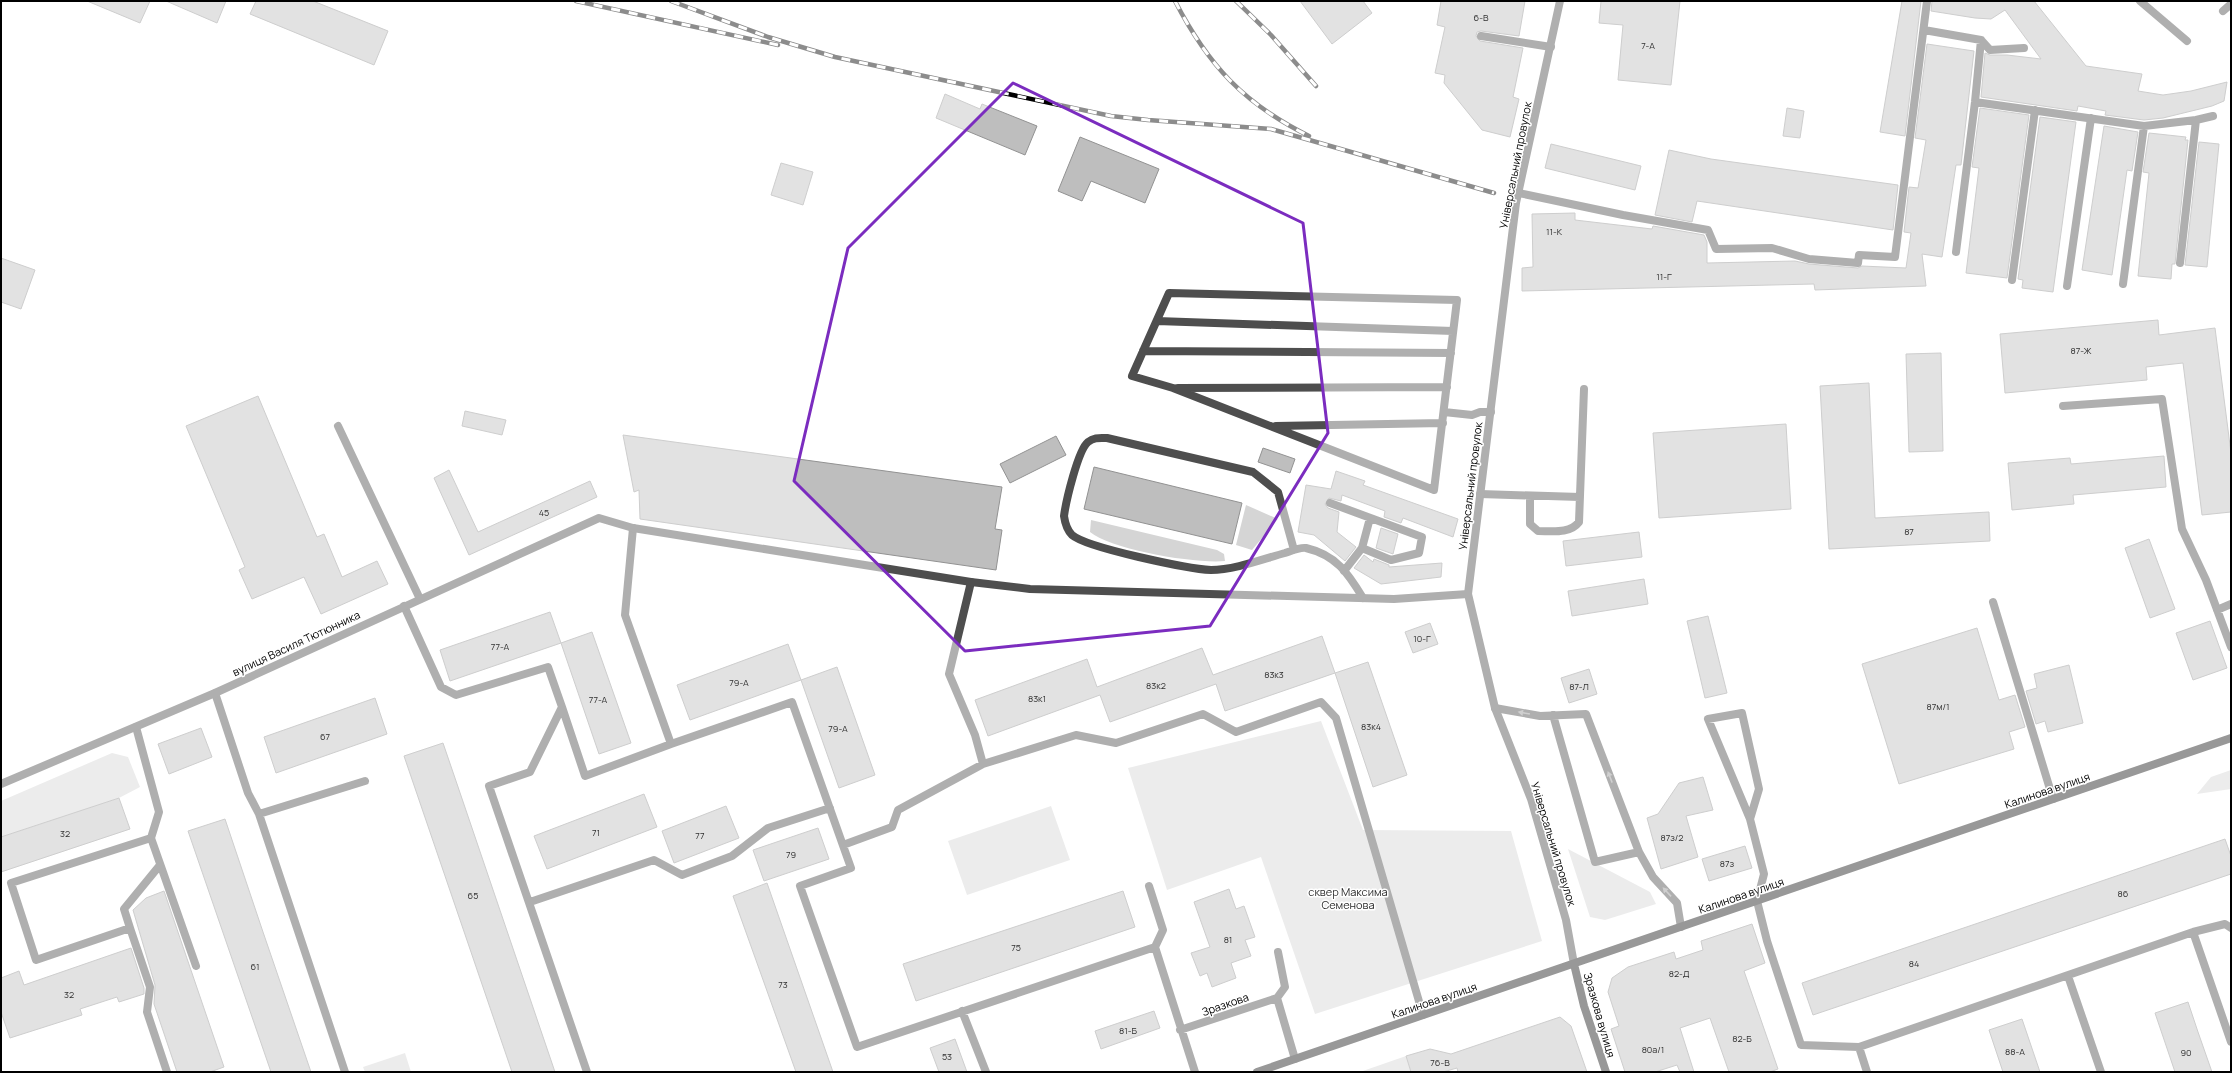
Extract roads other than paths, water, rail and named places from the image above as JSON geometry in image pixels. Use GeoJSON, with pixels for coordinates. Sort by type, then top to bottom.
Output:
{"type":"FeatureCollection","features":[{"type":"Feature","properties":{"kind":"main road","name":"Калинова вулиця"},"geometry":{"type":"LineString","coordinates":[[1257,1072],[2231,738]]}},
{"type":"Feature","properties":{"kind":"main road","name":"Зразкова вулиця"},"geometry":{"type":"LineString","coordinates":[[1574,964],[1584,1006],[1606,1072]]}},
{"type":"Feature","properties":{"kind":"street","name":"Універсальний провулок"},"geometry":{"type":"LineString","coordinates":[[1560,1],[1519,193],[1468,594],[1495,708],[1531,799],[1566,920],[1574,964]]}},
{"type":"Feature","properties":{"kind":"street"},"geometry":{"type":"LineString","coordinates":[[1519,193],[1623,215],[1708,230],[1716,249],[1772,248],[1809,259],[1858,263],[1859,255],[1895,257],[1928,1]]}},
{"type":"Feature","properties":{"kind":"street"},"geometry":{"type":"LineString","coordinates":[[2140,1],[2187,41]]}},
{"type":"Feature","properties":{"kind":"street"},"geometry":{"type":"LineString","coordinates":[[2223,11],[2231,4]]}},
{"type":"Feature","properties":{"kind":"street"},"geometry":{"type":"LineString","coordinates":[[1924,30],[1981,40],[1990,50],[2024,48]]}},
{"type":"Feature","properties":{"kind":"street"},"geometry":{"type":"LineString","coordinates":[[1481,36],[1551,46]]}},
{"type":"Feature","properties":{"kind":"street"},"geometry":{"type":"LineString","coordinates":[[1956,252],[1975,102],[1981,40]]}},
{"type":"Feature","properties":{"kind":"street"},"geometry":{"type":"LineString","coordinates":[[1975,102],[2144,126],[2196,120],[2213,116]]}},
{"type":"Feature","properties":{"kind":"street"},"geometry":{"type":"LineString","coordinates":[[2012,280],[2035,110]]}},
{"type":"Feature","properties":{"kind":"street"},"geometry":{"type":"LineString","coordinates":[[2067,286],[2091,118]]}},
{"type":"Feature","properties":{"kind":"street"},"geometry":{"type":"LineString","coordinates":[[2180,262],[2196,120]]}},
{"type":"Feature","properties":{"kind":"street"},"geometry":{"type":"LineString","coordinates":[[2124,284],[2144,126]]}},
{"type":"Feature","properties":{"kind":"street"},"geometry":{"type":"LineString","coordinates":[[1169,293],[1457,300],[1453,331],[1434,490],[1173,388],[1132,376],[1169,293]]}},
{"type":"Feature","properties":{"kind":"street"},"geometry":{"type":"LineString","coordinates":[[1157,321],[1453,331]]}},
{"type":"Feature","properties":{"kind":"street"},"geometry":{"type":"LineString","coordinates":[[1143,351],[1451,353]]}},
{"type":"Feature","properties":{"kind":"street"},"geometry":{"type":"LineString","coordinates":[[1173,388],[1447,387]]}},
{"type":"Feature","properties":{"kind":"street"},"geometry":{"type":"LineString","coordinates":[[1530,496],[1530,524],[1538,531],[1568,530],[1575,528],[1579,522],[1584,389]]}},
{"type":"Feature","properties":{"kind":"street"},"geometry":{"type":"LineString","coordinates":[[2063,406],[2162,399],[2182,529],[2217,610],[2231,647]]}},
{"type":"Feature","properties":{"kind":"street"},"geometry":{"type":"LineString","coordinates":[[1444,412],[1472,415],[1480,412],[1490,412]]}},
{"type":"Feature","properties":{"kind":"street"},"geometry":{"type":"LineString","coordinates":[[1271,426],[1443,423]]}},
{"type":"Feature","properties":{"kind":"street"},"geometry":{"type":"LineString","coordinates":[[338,426],[420,598]]}},
{"type":"Feature","properties":{"kind":"street"},"geometry":{"type":"LineString","coordinates":[[1294,550],[1278,492],[1253,472],[1107,438],[1096,438],[1088,442],[1082,452],[1064,516],[1066,526],[1072,535],[1081,540],[1133,556],[1211,570],[1243,564],[1304,548],[1328,555],[1344,571],[1363,598]]}},
{"type":"Feature","properties":{"kind":"street"},"geometry":{"type":"LineString","coordinates":[[1480,494],[1580,497]]}},
{"type":"Feature","properties":{"kind":"street"},"geometry":{"type":"LineString","coordinates":[[1330,503],[1422,537],[1419,553],[1391,560],[1362,548]]}},
{"type":"Feature","properties":{"kind":"street","name":"вулиця Василя Тютюнника"},"geometry":{"type":"LineString","coordinates":[[1,784],[215,693],[420,598],[599,518],[633,528]]}},
{"type":"Feature","properties":{"kind":"street"},"geometry":{"type":"LineString","coordinates":[[1344,571],[1362,548],[1370,518]]}},
{"type":"Feature","properties":{"kind":"street"},"geometry":{"type":"LineString","coordinates":[[671,744],[625,615],[633,528],[971,582],[1030,589],[1394,599],[1468,594]]}},
{"type":"Feature","properties":{"kind":"street"},"geometry":{"type":"LineString","coordinates":[[971,582],[949,674],[975,735],[983,764]]}},
{"type":"Feature","properties":{"kind":"street"},"geometry":{"type":"LineString","coordinates":[[1993,602],[2053,799]]}},
{"type":"Feature","properties":{"kind":"street"},"geometry":{"type":"LineString","coordinates":[[2217,610],[2231,604]]}},
{"type":"Feature","properties":{"kind":"street"},"geometry":{"type":"LineString","coordinates":[[404,606],[441,687],[456,695],[548,667],[585,776],[792,702],[851,868],[800,886],[857,1047],[1155,946]]}},
{"type":"Feature","properties":{"kind":"street"},"geometry":{"type":"LineString","coordinates":[[215,693],[248,793],[259,814],[345,1072]]}},
{"type":"Feature","properties":{"kind":"street"},"geometry":{"type":"LineString","coordinates":[[843,845],[892,827],[898,810],[983,764],[1076,735],[1116,743],[1203,714],[1236,732],[1321,702],[1336,718],[1422,1015]]}},
{"type":"Feature","properties":{"kind":"street"},"geometry":{"type":"LineString","coordinates":[[562,707],[530,772],[489,786],[587,1072]]}},
{"type":"Feature","properties":{"kind":"street"},"geometry":{"type":"LineString","coordinates":[[1495,708],[1540,716],[1586,714],[1639,852],[1653,877],[1677,903],[1681,927]]}},
{"type":"Feature","properties":{"kind":"street"},"geometry":{"type":"LineString","coordinates":[[1750,819],[1759,790],[1742,713],[1708,719],[1750,819],[1764,874],[1757,901],[1767,942],[1801,1045],[1859,1047],[2193,932],[2225,924],[2231,928]]}},
{"type":"Feature","properties":{"kind":"street"},"geometry":{"type":"LineString","coordinates":[[1553,715],[1595,862],[1639,852]]}},
{"type":"Feature","properties":{"kind":"street"},"geometry":{"type":"LineString","coordinates":[[136,727],[159,812],[151,838],[196,966]]}},
{"type":"Feature","properties":{"kind":"street"},"geometry":{"type":"LineString","coordinates":[[259,814],[365,781]]}},
{"type":"Feature","properties":{"kind":"street"},"geometry":{"type":"LineString","coordinates":[[530,902],[654,860],[682,875],[732,856],[768,828],[830,808]]}},
{"type":"Feature","properties":{"kind":"street"},"geometry":{"type":"LineString","coordinates":[[130,928],[36,960],[11,883],[151,838]]}},
{"type":"Feature","properties":{"kind":"street"},"geometry":{"type":"LineString","coordinates":[[160,865],[124,909],[150,987],[147,1012],[167,1072]]}},
{"type":"Feature","properties":{"kind":"street"},"geometry":{"type":"LineString","coordinates":[[1149,886],[1163,930],[1155,946],[1180,1030],[1195,1072]]}},
{"type":"Feature","properties":{"kind":"street"},"geometry":{"type":"LineString","coordinates":[[2193,932],[2231,1042]]}},
{"type":"Feature","properties":{"kind":"street"},"geometry":{"type":"LineString","coordinates":[[1278,952],[1285,987],[1277,998],[1295,1059]]}},
{"type":"Feature","properties":{"kind":"street"},"geometry":{"type":"LineString","coordinates":[[2068,976],[2101,1072]]}},
{"type":"Feature","properties":{"kind":"street","name":"Зразкова"},"geometry":{"type":"LineString","coordinates":[[1180,1030],[1277,998]]}},
{"type":"Feature","properties":{"kind":"street"},"geometry":{"type":"LineString","coordinates":[[962,1012],[986,1072]]}},
{"type":"Feature","properties":{"kind":"street"},"geometry":{"type":"LineString","coordinates":[[1859,1047],[1868,1072]]}},
{"type":"Feature","properties":{"kind":"railway"},"geometry":{"type":"LineString","coordinates":[[576,1],[778,45]]}},
{"type":"Feature","properties":{"kind":"railway"},"geometry":{"type":"LineString","coordinates":[[671,1],[768,37],[835,57],[1111,116],[1271,129],[1494,193]]}},
{"type":"Feature","properties":{"kind":"railway"},"geometry":{"type":"LineString","coordinates":[[1175,1],[1201,45],[1230,80],[1265,110],[1286,124],[1309,136]]}},
{"type":"Feature","properties":{"kind":"railway"},"geometry":{"type":"LineString","coordinates":[[1236,1],[1271,35],[1316,86]]}},
{"type":"Feature","properties":{"kind":"park label","name":"сквер Максима Семенова"},"geometry":{"type":"Point","coordinates":[1348,897]}}]}
